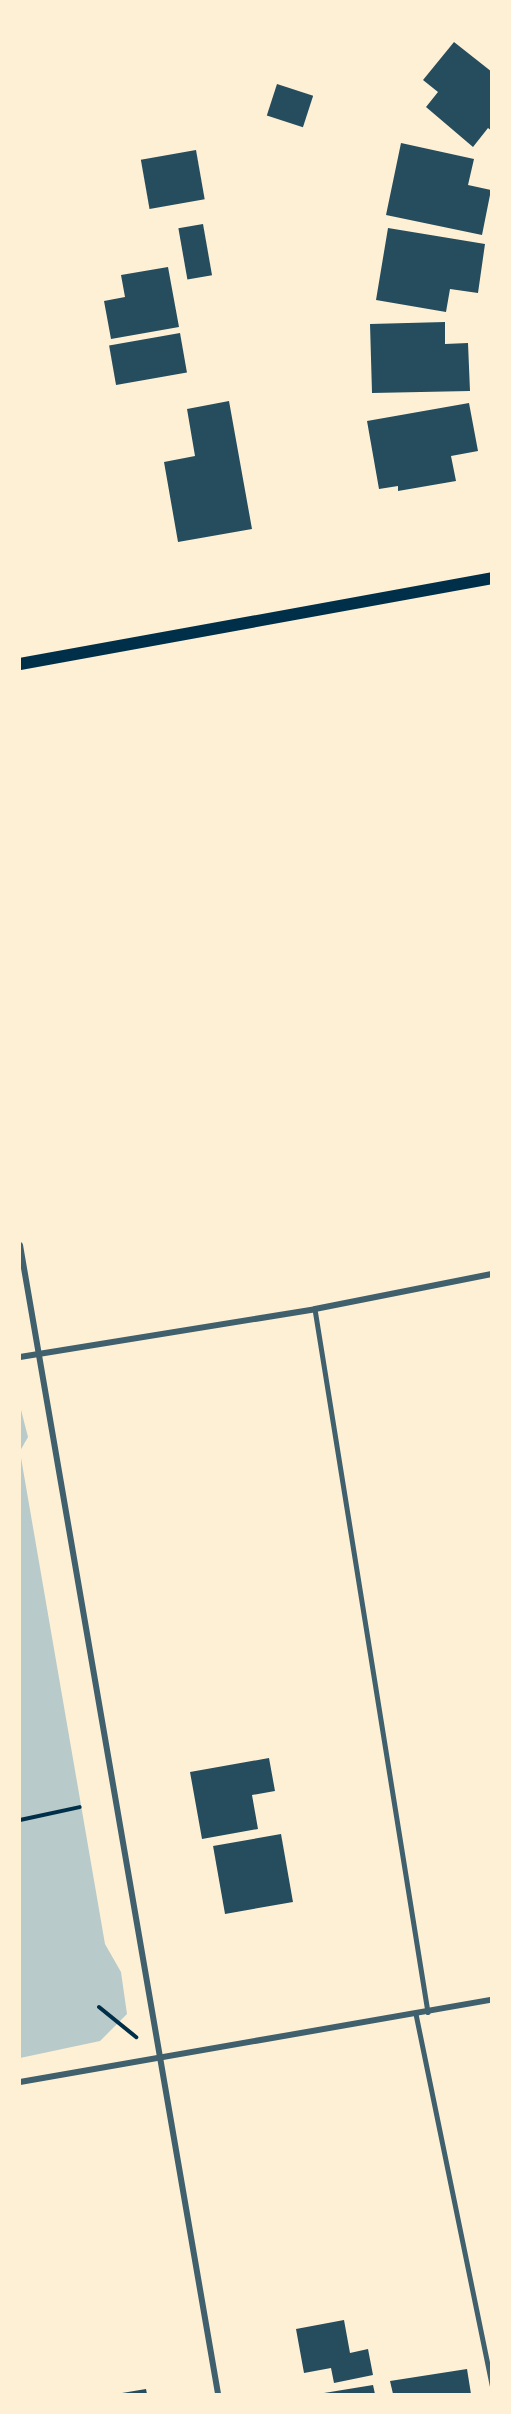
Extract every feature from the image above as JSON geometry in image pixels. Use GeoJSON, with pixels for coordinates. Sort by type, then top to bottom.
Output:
{"type":"FeatureCollection","features":[{"type":"Feature","properties":{"kind":"main road"},"geometry":{"type":"LineString","coordinates":[[20,664],[492,578]]}},
{"type":"Feature","properties":{"kind":"street"},"geometry":{"type":"LineString","coordinates":[[20,1245],[218,2394]]}},
{"type":"Feature","properties":{"kind":"street"},"geometry":{"type":"LineString","coordinates":[[20,1357],[315,1310],[492,1274]]}},
{"type":"Feature","properties":{"kind":"street"},"geometry":{"type":"LineString","coordinates":[[20,2082],[492,2000]]}},
{"type":"Feature","properties":{"kind":"lane"},"geometry":{"type":"LineString","coordinates":[[315,1310],[429,2012]]}},
{"type":"Feature","properties":{"kind":"lane"},"geometry":{"type":"LineString","coordinates":[[416,2014],[492,2385]]}},
{"type":"Feature","properties":{"kind":"path"},"geometry":{"type":"LineString","coordinates":[[20,1820],[80,1807]]}},
{"type":"Feature","properties":{"kind":"path"},"geometry":{"type":"LineString","coordinates":[[99,2007],[161,2058]]}},
{"type":"Feature","properties":{"kind":"shaded area"},"geometry":{"type":"Polygon","coordinates":[[[20,1406],[28,1437],[20,1451],[20,1406]]]}},
{"type":"Feature","properties":{"kind":"shaded area"},"geometry":{"type":"Polygon","coordinates":[[[20,1452],[105,1944],[121,1972],[127,2014],[100,2041],[20,2058],[20,1452]]]}},
{"type":"Feature","properties":{"kind":"building"},"geometry":{"type":"Polygon","coordinates":[[[454,42],[492,72],[492,131],[488,128],[473,147],[426,107],[438,92],[423,80],[454,42]]]}},
{"type":"Feature","properties":{"kind":"building"},"geometry":{"type":"Polygon","coordinates":[[[277,84],[313,96],[303,127],[267,115],[277,84]]]}},
{"type":"Feature","properties":{"kind":"building"},"geometry":{"type":"Polygon","coordinates":[[[401,143],[474,159],[468,185],[491,190],[482,235],[386,215],[401,143]]]}},
{"type":"Feature","properties":{"kind":"building"},"geometry":{"type":"Polygon","coordinates":[[[196,150],[205,199],[150,209],[141,160],[196,150]]]}},
{"type":"Feature","properties":{"kind":"building"},"geometry":{"type":"Polygon","coordinates":[[[203,224],[212,275],[187,280],[178,228],[203,224]]]}},
{"type":"Feature","properties":{"kind":"building"},"geometry":{"type":"Polygon","coordinates":[[[388,228],[485,244],[478,293],[450,289],[446,312],[376,300],[388,228]]]}},
{"type":"Feature","properties":{"kind":"building"},"geometry":{"type":"Polygon","coordinates":[[[168,267],[179,327],[111,339],[104,301],[125,297],[121,275],[168,267]]]}},
{"type":"Feature","properties":{"kind":"building"},"geometry":{"type":"Polygon","coordinates":[[[445,322],[445,344],[468,343],[470,391],[372,393],[370,324],[445,322]]]}},
{"type":"Feature","properties":{"kind":"building"},"geometry":{"type":"Polygon","coordinates":[[[180,333],[187,372],[116,385],[109,346],[180,333]]]}},
{"type":"Feature","properties":{"kind":"building"},"geometry":{"type":"Polygon","coordinates":[[[229,401],[252,529],[178,542],[164,462],[195,456],[187,409],[229,401]]]}},
{"type":"Feature","properties":{"kind":"building"},"geometry":{"type":"Polygon","coordinates":[[[469,403],[478,451],[451,456],[456,481],[398,491],[398,486],[379,489],[367,421],[469,403]]]}},
{"type":"Feature","properties":{"kind":"building"},"geometry":{"type":"Polygon","coordinates":[[[269,1758],[275,1791],[252,1795],[258,1829],[202,1839],[190,1772],[269,1758]]]}},
{"type":"Feature","properties":{"kind":"building"},"geometry":{"type":"Polygon","coordinates":[[[281,1834],[293,1902],[225,1914],[213,1846],[281,1834]]]}},
{"type":"Feature","properties":{"kind":"building"},"geometry":{"type":"Polygon","coordinates":[[[344,2320],[350,2353],[368,2349],[373,2375],[334,2383],[331,2368],[304,2373],[296,2329],[344,2320]]]}},
{"type":"Feature","properties":{"kind":"building"},"geometry":{"type":"Polygon","coordinates":[[[467,2369],[471,2394],[393,2394],[390,2381],[467,2369]]]}},
{"type":"Feature","properties":{"kind":"building"},"geometry":{"type":"Polygon","coordinates":[[[373,2385],[375,2394],[324,2394],[324,2393],[373,2385]]]}},
{"type":"Feature","properties":{"kind":"building"},"geometry":{"type":"Polygon","coordinates":[[[146,2389],[147,2394],[122,2394],[122,2393],[146,2389]]]}}]}
